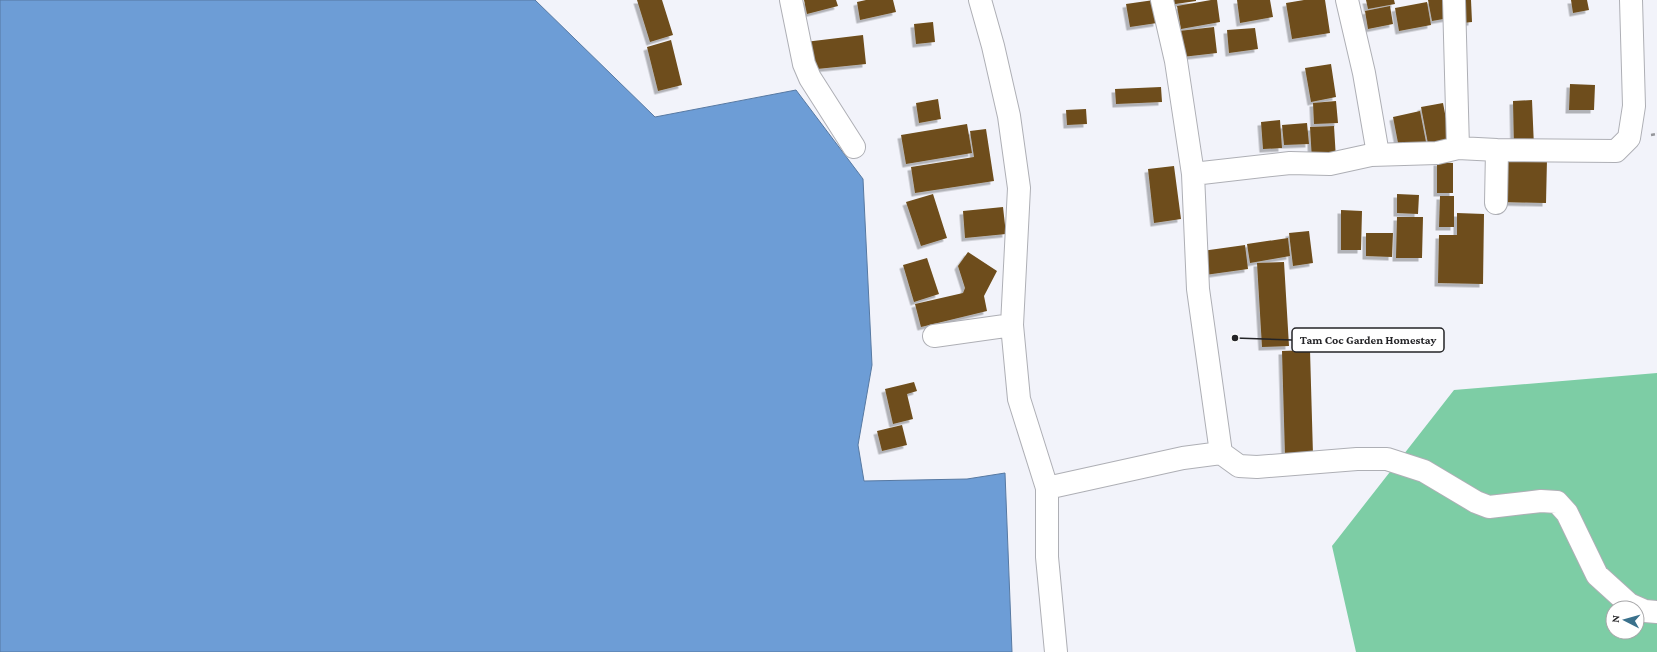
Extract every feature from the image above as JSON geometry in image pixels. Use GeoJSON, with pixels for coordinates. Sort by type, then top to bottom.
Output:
{"type":"FeatureCollection","features":[{"type":"Feature","properties":{"kind":"street"},"geometry":{"type":"LineString","coordinates":[[790,0],[804,64],[810,78],[854,147]]}},
{"type":"Feature","properties":{"kind":"street"},"geometry":{"type":"LineString","coordinates":[[980,0],[993,46],[1009,116],[1019,188],[1012,325],[1019,399],[1047,488],[1047,557],[1056,652]]}},
{"type":"Feature","properties":{"kind":"street"},"geometry":{"type":"LineString","coordinates":[[1162,0],[1176,61],[1193,174],[1198,289],[1221,453]]}},
{"type":"Feature","properties":{"kind":"street"},"geometry":{"type":"LineString","coordinates":[[1347,0],[1364,73],[1378,154]]}},
{"type":"Feature","properties":{"kind":"street"},"geometry":{"type":"LineString","coordinates":[[1454,0],[1458,148]]}},
{"type":"Feature","properties":{"kind":"street"},"geometry":{"type":"LineString","coordinates":[[1193,174],[1290,163],[1330,164],[1378,154],[1437,153],[1458,148],[1497,150],[1616,151],[1629,138],[1634,106],[1631,0]]}},
{"type":"Feature","properties":{"kind":"street"},"geometry":{"type":"LineString","coordinates":[[1496,202],[1497,150]]}},
{"type":"Feature","properties":{"kind":"street"},"geometry":{"type":"LineString","coordinates":[[934,336],[1012,325]]}},
{"type":"Feature","properties":{"kind":"street"},"geometry":{"type":"LineString","coordinates":[[1047,488],[1183,458],[1221,453],[1239,466],[1257,467],[1357,459],[1387,459],[1424,471],[1476,502],[1489,507],[1541,501],[1556,502],[1567,512],[1597,575],[1629,604],[1645,611],[1657,612]]}},
{"type":"Feature","properties":{"kind":"green space"},"geometry":{"type":"Polygon","coordinates":[[[1657,373],[1657,652],[1356,652],[1332,546],[1454,390],[1657,373]]]}},
{"type":"Feature","properties":{"kind":"water"},"geometry":{"type":"Polygon","coordinates":[[[0,0],[535,0],[655,117],[796,90],[863,179],[872,365],[858,445],[864,481],[967,479],[1005,473],[1012,652],[0,652],[0,0]]]}},
{"type":"Feature","properties":{"kind":"building"},"geometry":{"type":"Polygon","coordinates":[[[637,0],[662,0],[673,35],[650,42],[637,0]]]}},
{"type":"Feature","properties":{"kind":"building"},"geometry":{"type":"Polygon","coordinates":[[[804,0],[836,0],[838,6],[807,14],[804,0]]]}},
{"type":"Feature","properties":{"kind":"building"},"geometry":{"type":"Polygon","coordinates":[[[866,0],[893,0],[896,12],[860,20],[857,2],[866,0]]]}},
{"type":"Feature","properties":{"kind":"building"},"geometry":{"type":"Polygon","coordinates":[[[1154,0],[1157,23],[1130,27],[1126,4],[1154,0]]]}},
{"type":"Feature","properties":{"kind":"building"},"geometry":{"type":"Polygon","coordinates":[[[1169,0],[1196,0],[1196,1],[1169,5],[1169,0]]]}},
{"type":"Feature","properties":{"kind":"building"},"geometry":{"type":"Polygon","coordinates":[[[1217,0],[1220,22],[1181,29],[1177,6],[1217,0]]]}},
{"type":"Feature","properties":{"kind":"building"},"geometry":{"type":"Polygon","coordinates":[[[1237,0],[1270,0],[1273,17],[1240,23],[1237,0]]]}},
{"type":"Feature","properties":{"kind":"building"},"geometry":{"type":"Polygon","coordinates":[[[1304,0],[1325,0],[1330,33],[1292,39],[1286,3],[1304,0]]]}},
{"type":"Feature","properties":{"kind":"building"},"geometry":{"type":"Polygon","coordinates":[[[1366,0],[1394,0],[1395,4],[1368,9],[1366,0]]]}},
{"type":"Feature","properties":{"kind":"building"},"geometry":{"type":"Polygon","coordinates":[[[1428,0],[1446,0],[1449,18],[1432,21],[1428,0]]]}},
{"type":"Feature","properties":{"kind":"building"},"geometry":{"type":"Polygon","coordinates":[[[1451,0],[1471,0],[1472,22],[1453,24],[1451,0]]]}},
{"type":"Feature","properties":{"kind":"building"},"geometry":{"type":"Polygon","coordinates":[[[1571,0],[1587,0],[1589,10],[1573,13],[1571,0]]]}},
{"type":"Feature","properties":{"kind":"building"},"geometry":{"type":"Polygon","coordinates":[[[1427,2],[1431,25],[1399,31],[1395,8],[1427,2]]]}},
{"type":"Feature","properties":{"kind":"building"},"geometry":{"type":"Polygon","coordinates":[[[1390,6],[1393,24],[1368,29],[1365,11],[1390,6]]]}},
{"type":"Feature","properties":{"kind":"building"},"geometry":{"type":"Polygon","coordinates":[[[933,22],[935,42],[916,44],[914,24],[933,22]]]}},
{"type":"Feature","properties":{"kind":"building"},"geometry":{"type":"Polygon","coordinates":[[[1214,27],[1217,53],[1182,57],[1179,31],[1214,27]]]}},
{"type":"Feature","properties":{"kind":"building"},"geometry":{"type":"Polygon","coordinates":[[[1255,28],[1258,49],[1229,53],[1227,30],[1255,28]]]}},
{"type":"Feature","properties":{"kind":"building"},"geometry":{"type":"Polygon","coordinates":[[[863,35],[866,64],[807,70],[805,42],[863,35]]]}},
{"type":"Feature","properties":{"kind":"building"},"geometry":{"type":"Polygon","coordinates":[[[671,40],[682,85],[658,91],[647,47],[671,40]]]}},
{"type":"Feature","properties":{"kind":"building"},"geometry":{"type":"Polygon","coordinates":[[[1331,64],[1336,97],[1311,102],[1305,68],[1331,64]]]}},
{"type":"Feature","properties":{"kind":"building"},"geometry":{"type":"Polygon","coordinates":[[[1570,84],[1595,85],[1594,110],[1569,110],[1570,84]]]}},
{"type":"Feature","properties":{"kind":"building"},"geometry":{"type":"Polygon","coordinates":[[[1161,87],[1162,102],[1116,104],[1115,89],[1161,87]]]}},
{"type":"Feature","properties":{"kind":"building"},"geometry":{"type":"Polygon","coordinates":[[[938,99],[941,119],[919,123],[916,103],[938,99]]]}},
{"type":"Feature","properties":{"kind":"building"},"geometry":{"type":"Polygon","coordinates":[[[1532,100],[1534,147],[1514,148],[1513,101],[1532,100]]]}},
{"type":"Feature","properties":{"kind":"building"},"geometry":{"type":"Polygon","coordinates":[[[1336,101],[1338,123],[1314,124],[1313,103],[1336,101]]]}},
{"type":"Feature","properties":{"kind":"building"},"geometry":{"type":"Polygon","coordinates":[[[1443,103],[1451,145],[1429,149],[1421,107],[1443,103]]]}},
{"type":"Feature","properties":{"kind":"building"},"geometry":{"type":"Polygon","coordinates":[[[1086,109],[1087,124],[1067,125],[1066,110],[1086,109]]]}},
{"type":"Feature","properties":{"kind":"building"},"geometry":{"type":"Polygon","coordinates":[[[1420,111],[1427,147],[1400,153],[1393,117],[1420,111]]]}},
{"type":"Feature","properties":{"kind":"building"},"geometry":{"type":"Polygon","coordinates":[[[1280,120],[1282,148],[1263,149],[1261,122],[1280,120]]]}},
{"type":"Feature","properties":{"kind":"building"},"geometry":{"type":"Polygon","coordinates":[[[1307,123],[1309,144],[1284,145],[1282,125],[1307,123]]]}},
{"type":"Feature","properties":{"kind":"building"},"geometry":{"type":"Polygon","coordinates":[[[967,124],[972,153],[906,164],[901,135],[967,124]]]}},
{"type":"Feature","properties":{"kind":"building"},"geometry":{"type":"Polygon","coordinates":[[[1334,126],[1336,159],[1312,160],[1310,127],[1334,126]]]}},
{"type":"Feature","properties":{"kind":"building"},"geometry":{"type":"Polygon","coordinates":[[[986,129],[994,181],[915,193],[911,167],[974,157],[970,131],[986,129]]]}},
{"type":"Feature","properties":{"kind":"building"},"geometry":{"type":"Polygon","coordinates":[[[1501,158],[1547,159],[1546,203],[1500,202],[1501,158]]]}},
{"type":"Feature","properties":{"kind":"building"},"geometry":{"type":"Polygon","coordinates":[[[1437,162],[1453,163],[1453,193],[1437,193],[1437,162]]]}},
{"type":"Feature","properties":{"kind":"building"},"geometry":{"type":"Polygon","coordinates":[[[1174,166],[1181,219],[1154,223],[1148,169],[1174,166]]]}},
{"type":"Feature","properties":{"kind":"building"},"geometry":{"type":"Polygon","coordinates":[[[933,194],[947,238],[921,246],[906,202],[933,194]]]}},
{"type":"Feature","properties":{"kind":"building"},"geometry":{"type":"Polygon","coordinates":[[[1397,194],[1419,195],[1418,214],[1397,213],[1397,194]]]}},
{"type":"Feature","properties":{"kind":"building"},"geometry":{"type":"Polygon","coordinates":[[[1440,196],[1454,196],[1454,227],[1439,227],[1440,196]]]}},
{"type":"Feature","properties":{"kind":"building"},"geometry":{"type":"Polygon","coordinates":[[[1003,207],[1006,234],[965,238],[963,211],[1003,207]]]}},
{"type":"Feature","properties":{"kind":"building"},"geometry":{"type":"Polygon","coordinates":[[[1341,210],[1362,211],[1361,250],[1341,250],[1341,210]]]}},
{"type":"Feature","properties":{"kind":"building"},"geometry":{"type":"Polygon","coordinates":[[[1457,213],[1484,214],[1483,284],[1438,283],[1439,235],[1457,235],[1457,213]]]}},
{"type":"Feature","properties":{"kind":"building"},"geometry":{"type":"Polygon","coordinates":[[[1397,217],[1423,217],[1422,258],[1396,258],[1397,217]]]}},
{"type":"Feature","properties":{"kind":"building"},"geometry":{"type":"Polygon","coordinates":[[[1309,231],[1313,263],[1293,266],[1289,233],[1309,231]]]}},
{"type":"Feature","properties":{"kind":"building"},"geometry":{"type":"Polygon","coordinates":[[[1366,233],[1393,233],[1392,257],[1366,256],[1366,233]]]}},
{"type":"Feature","properties":{"kind":"building"},"geometry":{"type":"Polygon","coordinates":[[[1288,238],[1290,256],[1250,263],[1247,244],[1288,238]]]}},
{"type":"Feature","properties":{"kind":"building"},"geometry":{"type":"Polygon","coordinates":[[[1245,245],[1248,269],[1205,275],[1202,251],[1245,245]]]}},
{"type":"Feature","properties":{"kind":"building"},"geometry":{"type":"Polygon","coordinates":[[[968,252],[997,271],[984,296],[987,311],[921,327],[915,304],[963,293],[965,288],[958,266],[968,252]]]}},
{"type":"Feature","properties":{"kind":"building"},"geometry":{"type":"Polygon","coordinates":[[[927,258],[939,294],[914,302],[903,265],[927,258]]]}},
{"type":"Feature","properties":{"kind":"building"},"geometry":{"type":"Polygon","coordinates":[[[1284,262],[1289,346],[1262,347],[1257,263],[1284,262]]]}},
{"type":"Feature","properties":{"kind":"building"},"geometry":{"type":"Polygon","coordinates":[[[1310,350],[1313,455],[1285,456],[1282,351],[1310,350]]]}},
{"type":"Feature","properties":{"kind":"building"},"geometry":{"type":"Polygon","coordinates":[[[914,382],[917,391],[907,394],[913,419],[893,424],[885,389],[914,382]]]}},
{"type":"Feature","properties":{"kind":"building"},"geometry":{"type":"Polygon","coordinates":[[[902,425],[907,445],[882,451],[877,431],[902,425]]]}},
{"type":"Feature","properties":{"kind":"place","name":"Tam Coc Garden Homestay"},"geometry":{"type":"Point","coordinates":[1235,338]}}]}
